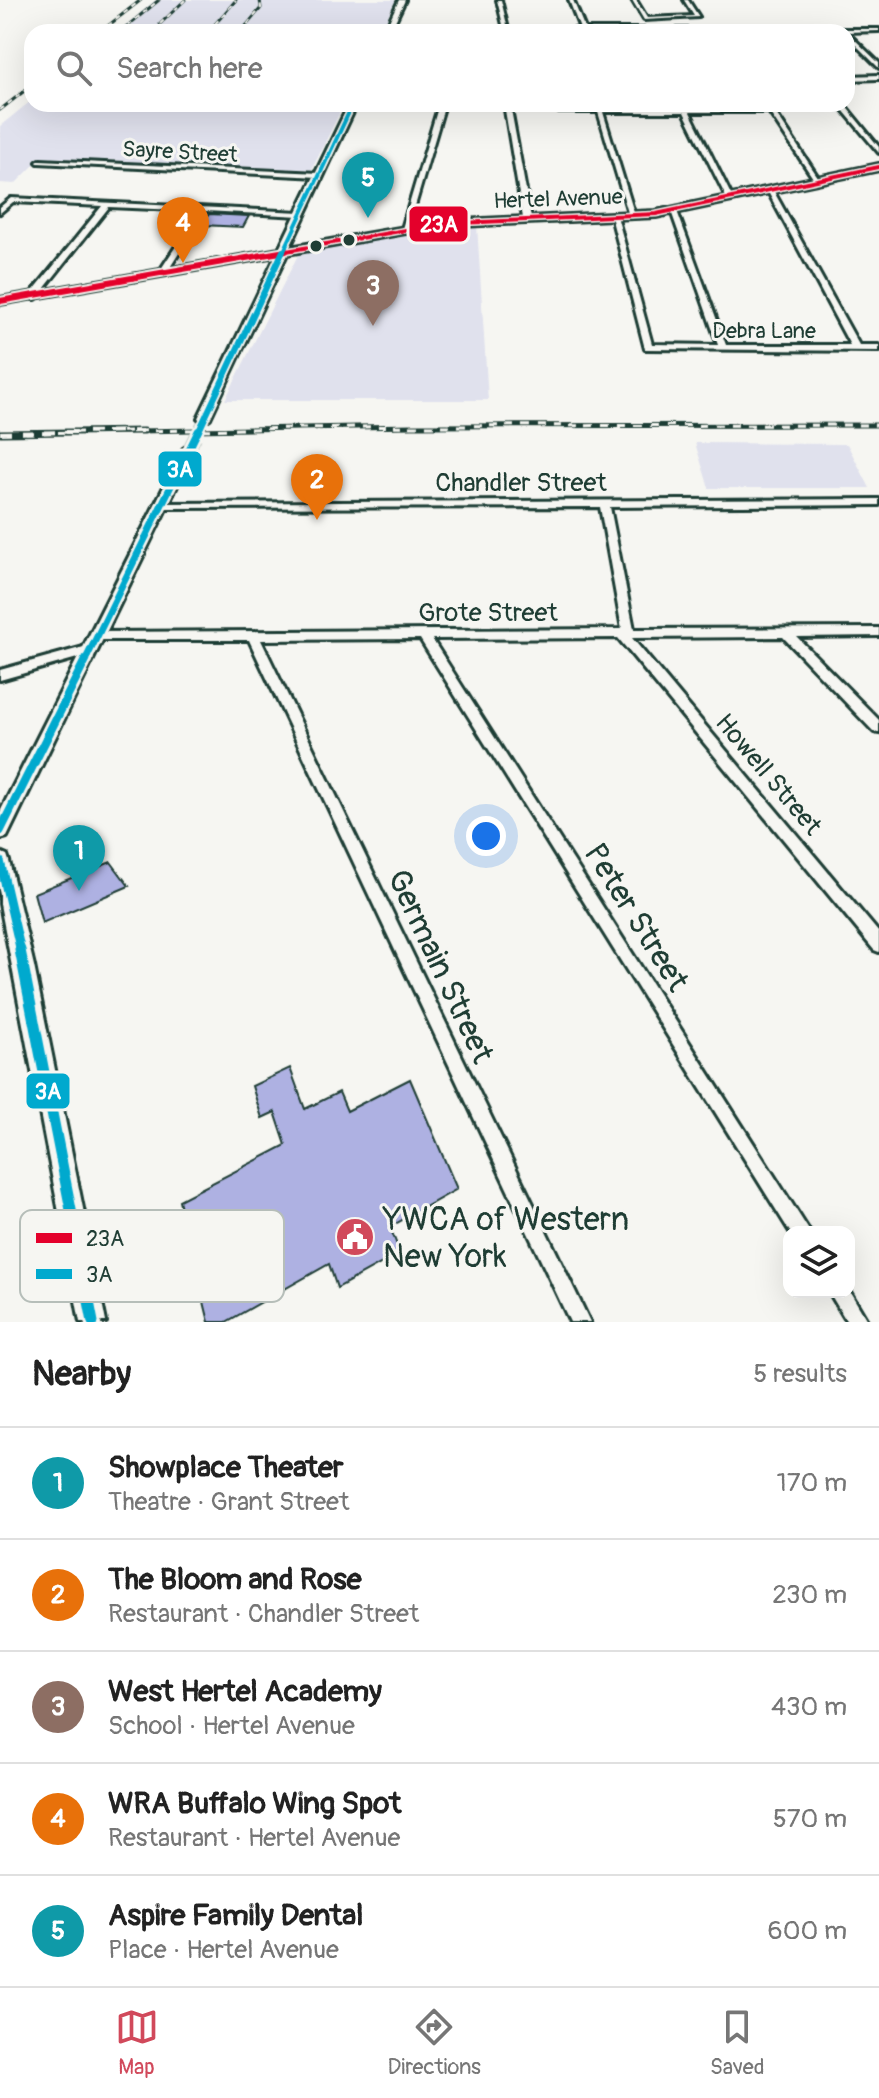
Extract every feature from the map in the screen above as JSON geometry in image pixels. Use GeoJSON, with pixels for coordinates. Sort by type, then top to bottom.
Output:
{"type":"FeatureCollection","features":[{"type":"Feature","properties":{"kind":"street"},"geometry":{"type":"LineString","coordinates":[[390,24],[402,0]]}},
{"type":"Feature","properties":{"kind":"street"},"geometry":{"type":"LineString","coordinates":[[499,0],[505,24]]}},
{"type":"Feature","properties":{"kind":"street"},"geometry":{"type":"LineString","coordinates":[[571,0],[581,24]]}},
{"type":"Feature","properties":{"kind":"street"},"geometry":{"type":"LineString","coordinates":[[634,0],[649,24]]}},
{"type":"Feature","properties":{"kind":"street"},"geometry":{"type":"LineString","coordinates":[[646,19],[697,17],[686,0]]}},
{"type":"Feature","properties":{"kind":"street"},"geometry":{"type":"LineString","coordinates":[[855,31],[879,30]]}},
{"type":"Feature","properties":{"kind":"street"},"geometry":{"type":"LineString","coordinates":[[855,41],[879,66]]}},
{"type":"Feature","properties":{"kind":"street"},"geometry":{"type":"LineString","coordinates":[[855,78],[879,77]]}},
{"type":"Feature","properties":{"kind":"street"},"geometry":{"type":"LineString","coordinates":[[204,418],[349,112]]}},
{"type":"Feature","properties":{"kind":"street"},"geometry":{"type":"LineString","coordinates":[[404,230],[440,112]]}},
{"type":"Feature","properties":{"kind":"street"},"geometry":{"type":"LineString","coordinates":[[508,112],[527,218]]}},
{"type":"Feature","properties":{"kind":"street"},"geometry":{"type":"LineString","coordinates":[[601,112],[632,216]]}},
{"type":"Feature","properties":{"kind":"street"},"geometry":{"type":"LineString","coordinates":[[687,112],[730,199]]}},
{"type":"Feature","properties":{"kind":"street"},"geometry":{"type":"LineString","coordinates":[[772,112],[817,180]]}},
{"type":"Feature","properties":{"kind":"street"},"geometry":{"type":"LineString","coordinates":[[847,112],[879,151]]}},
{"type":"Feature","properties":{"kind":"street","name":"Sayre Street"},"geometry":{"type":"LineString","coordinates":[[40,162],[319,175]]}},
{"type":"Feature","properties":{"kind":"street","name":"Hertel Avenue"},"geometry":{"type":"LineString","coordinates":[[0,301],[471,220],[632,216],[674,211],[879,167]]}},
{"type":"Feature","properties":{"kind":"street"},"geometry":{"type":"LineString","coordinates":[[770,190],[856,348]]}},
{"type":"Feature","properties":{"kind":"street"},"geometry":{"type":"LineString","coordinates":[[0,211],[11,200],[300,214]]}},
{"type":"Feature","properties":{"kind":"street"},"geometry":{"type":"LineString","coordinates":[[33,297],[107,205]]}},
{"type":"Feature","properties":{"kind":"street"},"geometry":{"type":"LineString","coordinates":[[163,272],[203,210]]}},
{"type":"Feature","properties":{"kind":"street"},"geometry":{"type":"LineString","coordinates":[[674,211],[723,348]]}},
{"type":"Feature","properties":{"kind":"street","name":"Debra Lane"},"geometry":{"type":"LineString","coordinates":[[614,216],[648,347],[879,348]]}},
{"type":"Feature","properties":{"kind":"street"},"geometry":{"type":"LineString","coordinates":[[0,831],[8,805],[94,643],[189,449]]}},
{"type":"Feature","properties":{"kind":"street","name":"Chandler Street"},"geometry":{"type":"LineString","coordinates":[[163,506],[879,502]]}},
{"type":"Feature","properties":{"kind":"street","name":"Howell Street"},"geometry":{"type":"LineString","coordinates":[[604,503],[625,633],[879,945]]}},
{"type":"Feature","properties":{"kind":"street"},"geometry":{"type":"LineString","coordinates":[[785,632],[879,728]]}},
{"type":"Feature","properties":{"kind":"street","name":"Grote Street"},"geometry":{"type":"LineString","coordinates":[[0,675],[94,643],[253,635],[879,632]]}},
{"type":"Feature","properties":{"kind":"street","name":"Peter Street"},"geometry":{"type":"LineString","coordinates":[[423,634],[797,1226]]}},
{"type":"Feature","properties":{"kind":"street","name":"Germain Street"},"geometry":{"type":"LineString","coordinates":[[253,635],[580,1322]]}},
{"type":"Feature","properties":{"kind":"street"},"geometry":{"type":"LineString","coordinates":[[0,861],[24,966],[71,1210]]}},
{"type":"Feature","properties":{"kind":"street"},"geometry":{"type":"LineString","coordinates":[[843,1298],[858,1322]]}},
{"type":"Feature","properties":{"kind":"street"},"geometry":{"type":"LineString","coordinates":[[89,1302],[93,1322]]}},
{"type":"Feature","properties":{"kind":"shaded area"},"geometry":{"type":"Polygon","coordinates":[[[156,0],[396,0],[384,24],[127,24],[156,0]]]}},
{"type":"Feature","properties":{"kind":"shaded area"},"geometry":{"type":"Polygon","coordinates":[[[24,106],[24,112],[340,112],[311,171],[41,158],[15,184],[0,183],[0,126],[24,106]]]}},
{"type":"Feature","properties":{"kind":"shaded area"},"geometry":{"type":"Polygon","coordinates":[[[477,225],[488,400],[225,400],[299,253],[477,225]]]}},
{"type":"Feature","properties":{"kind":"shaded area"},"geometry":{"type":"Polygon","coordinates":[[[695,443],[847,444],[870,488],[709,488],[695,443]]]}},
{"type":"Feature","properties":{"kind":"building"},"geometry":{"type":"Polygon","coordinates":[[[209,214],[249,216],[243,227],[202,225],[209,214]]]}},
{"type":"Feature","properties":{"kind":"building"},"geometry":{"type":"Polygon","coordinates":[[[111,862],[129,886],[42,923],[34,893],[111,862]]]}},
{"type":"Feature","properties":{"kind":"building"},"geometry":{"type":"Polygon","coordinates":[[[290,1068],[305,1109],[339,1092],[347,1111],[410,1079],[457,1189],[390,1227],[400,1253],[337,1288],[329,1264],[284,1289],[284,1210],[181,1210],[179,1200],[286,1145],[275,1112],[262,1118],[252,1086],[290,1068]]]}},
{"type":"Feature","properties":{"kind":"building"},"geometry":{"type":"Polygon","coordinates":[[[204,1302],[262,1302],[226,1322],[209,1322],[204,1302]]]}},
{"type":"Feature","properties":{"kind":"tunnel"},"geometry":{"type":"LineString","coordinates":[[197,433],[204,418]]}},
{"type":"Feature","properties":{"kind":"tunnel"},"geometry":{"type":"LineString","coordinates":[[189,449],[197,433]]}},
{"type":"Feature","properties":{"kind":"railway"},"geometry":{"type":"LineString","coordinates":[[110,24],[141,0]]}},
{"type":"Feature","properties":{"kind":"railway"},"geometry":{"type":"LineString","coordinates":[[130,24],[159,0]]}},
{"type":"Feature","properties":{"kind":"railway"},"geometry":{"type":"LineString","coordinates":[[160,24],[185,0]]}},
{"type":"Feature","properties":{"kind":"railway"},"geometry":{"type":"LineString","coordinates":[[215,24],[236,0]]}},
{"type":"Feature","properties":{"kind":"railway"},"geometry":{"type":"LineString","coordinates":[[248,24],[261,8],[260,0]]}},
{"type":"Feature","properties":{"kind":"railway"},"geometry":{"type":"LineString","coordinates":[[0,110],[24,91]]}},
{"type":"Feature","properties":{"kind":"railway"},"geometry":{"type":"LineString","coordinates":[[111,431],[412,426],[879,425]]}},
{"type":"Feature","properties":{"kind":"railway"},"geometry":{"type":"LineString","coordinates":[[0,433],[111,431]]}},
{"type":"Feature","properties":{"kind":"railway"},"geometry":{"type":"LineString","coordinates":[[26,433],[111,431]]}},
{"type":"Feature","properties":{"kind":"railway"},"geometry":{"type":"LineString","coordinates":[[111,431],[144,431]]}},
{"type":"Feature","properties":{"kind":"transit line","name":"3A"},"geometry":{"type":"LineString","coordinates":[[0,831],[150,533],[349,112]]}},
{"type":"Feature","properties":{"kind":"transit line","name":"23A"},"geometry":{"type":"LineString","coordinates":[[0,301],[440,224],[656,214],[879,167]]}},
{"type":"Feature","properties":{"kind":"transit line","name":"3A"},"geometry":{"type":"LineString","coordinates":[[0,861],[24,966],[71,1210]]}},
{"type":"Feature","properties":{"kind":"transit line","name":"3A"},"geometry":{"type":"LineString","coordinates":[[89,1302],[93,1322]]}},
{"type":"Feature","properties":{"kind":"place","name":"Aspire Family Dental"},"geometry":{"type":"Point","coordinates":[368,218]}},
{"type":"Feature","properties":{"kind":"place","name":"WRA Buffalo Wing Spot"},"geometry":{"type":"Point","coordinates":[183,263]}},
{"type":"Feature","properties":{"kind":"place","name":"West Hertel Academy"},"geometry":{"type":"Point","coordinates":[373,326]}},
{"type":"Feature","properties":{"kind":"place","name":"The Bloom and Rose"},"geometry":{"type":"Point","coordinates":[317,520]}},
{"type":"Feature","properties":{"kind":"place","name":"Showplace Theater"},"geometry":{"type":"Point","coordinates":[79,891]}},
{"type":"Feature","properties":{"kind":"place","name":"YWCA of Western New York"},"geometry":{"type":"Point","coordinates":[355,1237]}}]}
